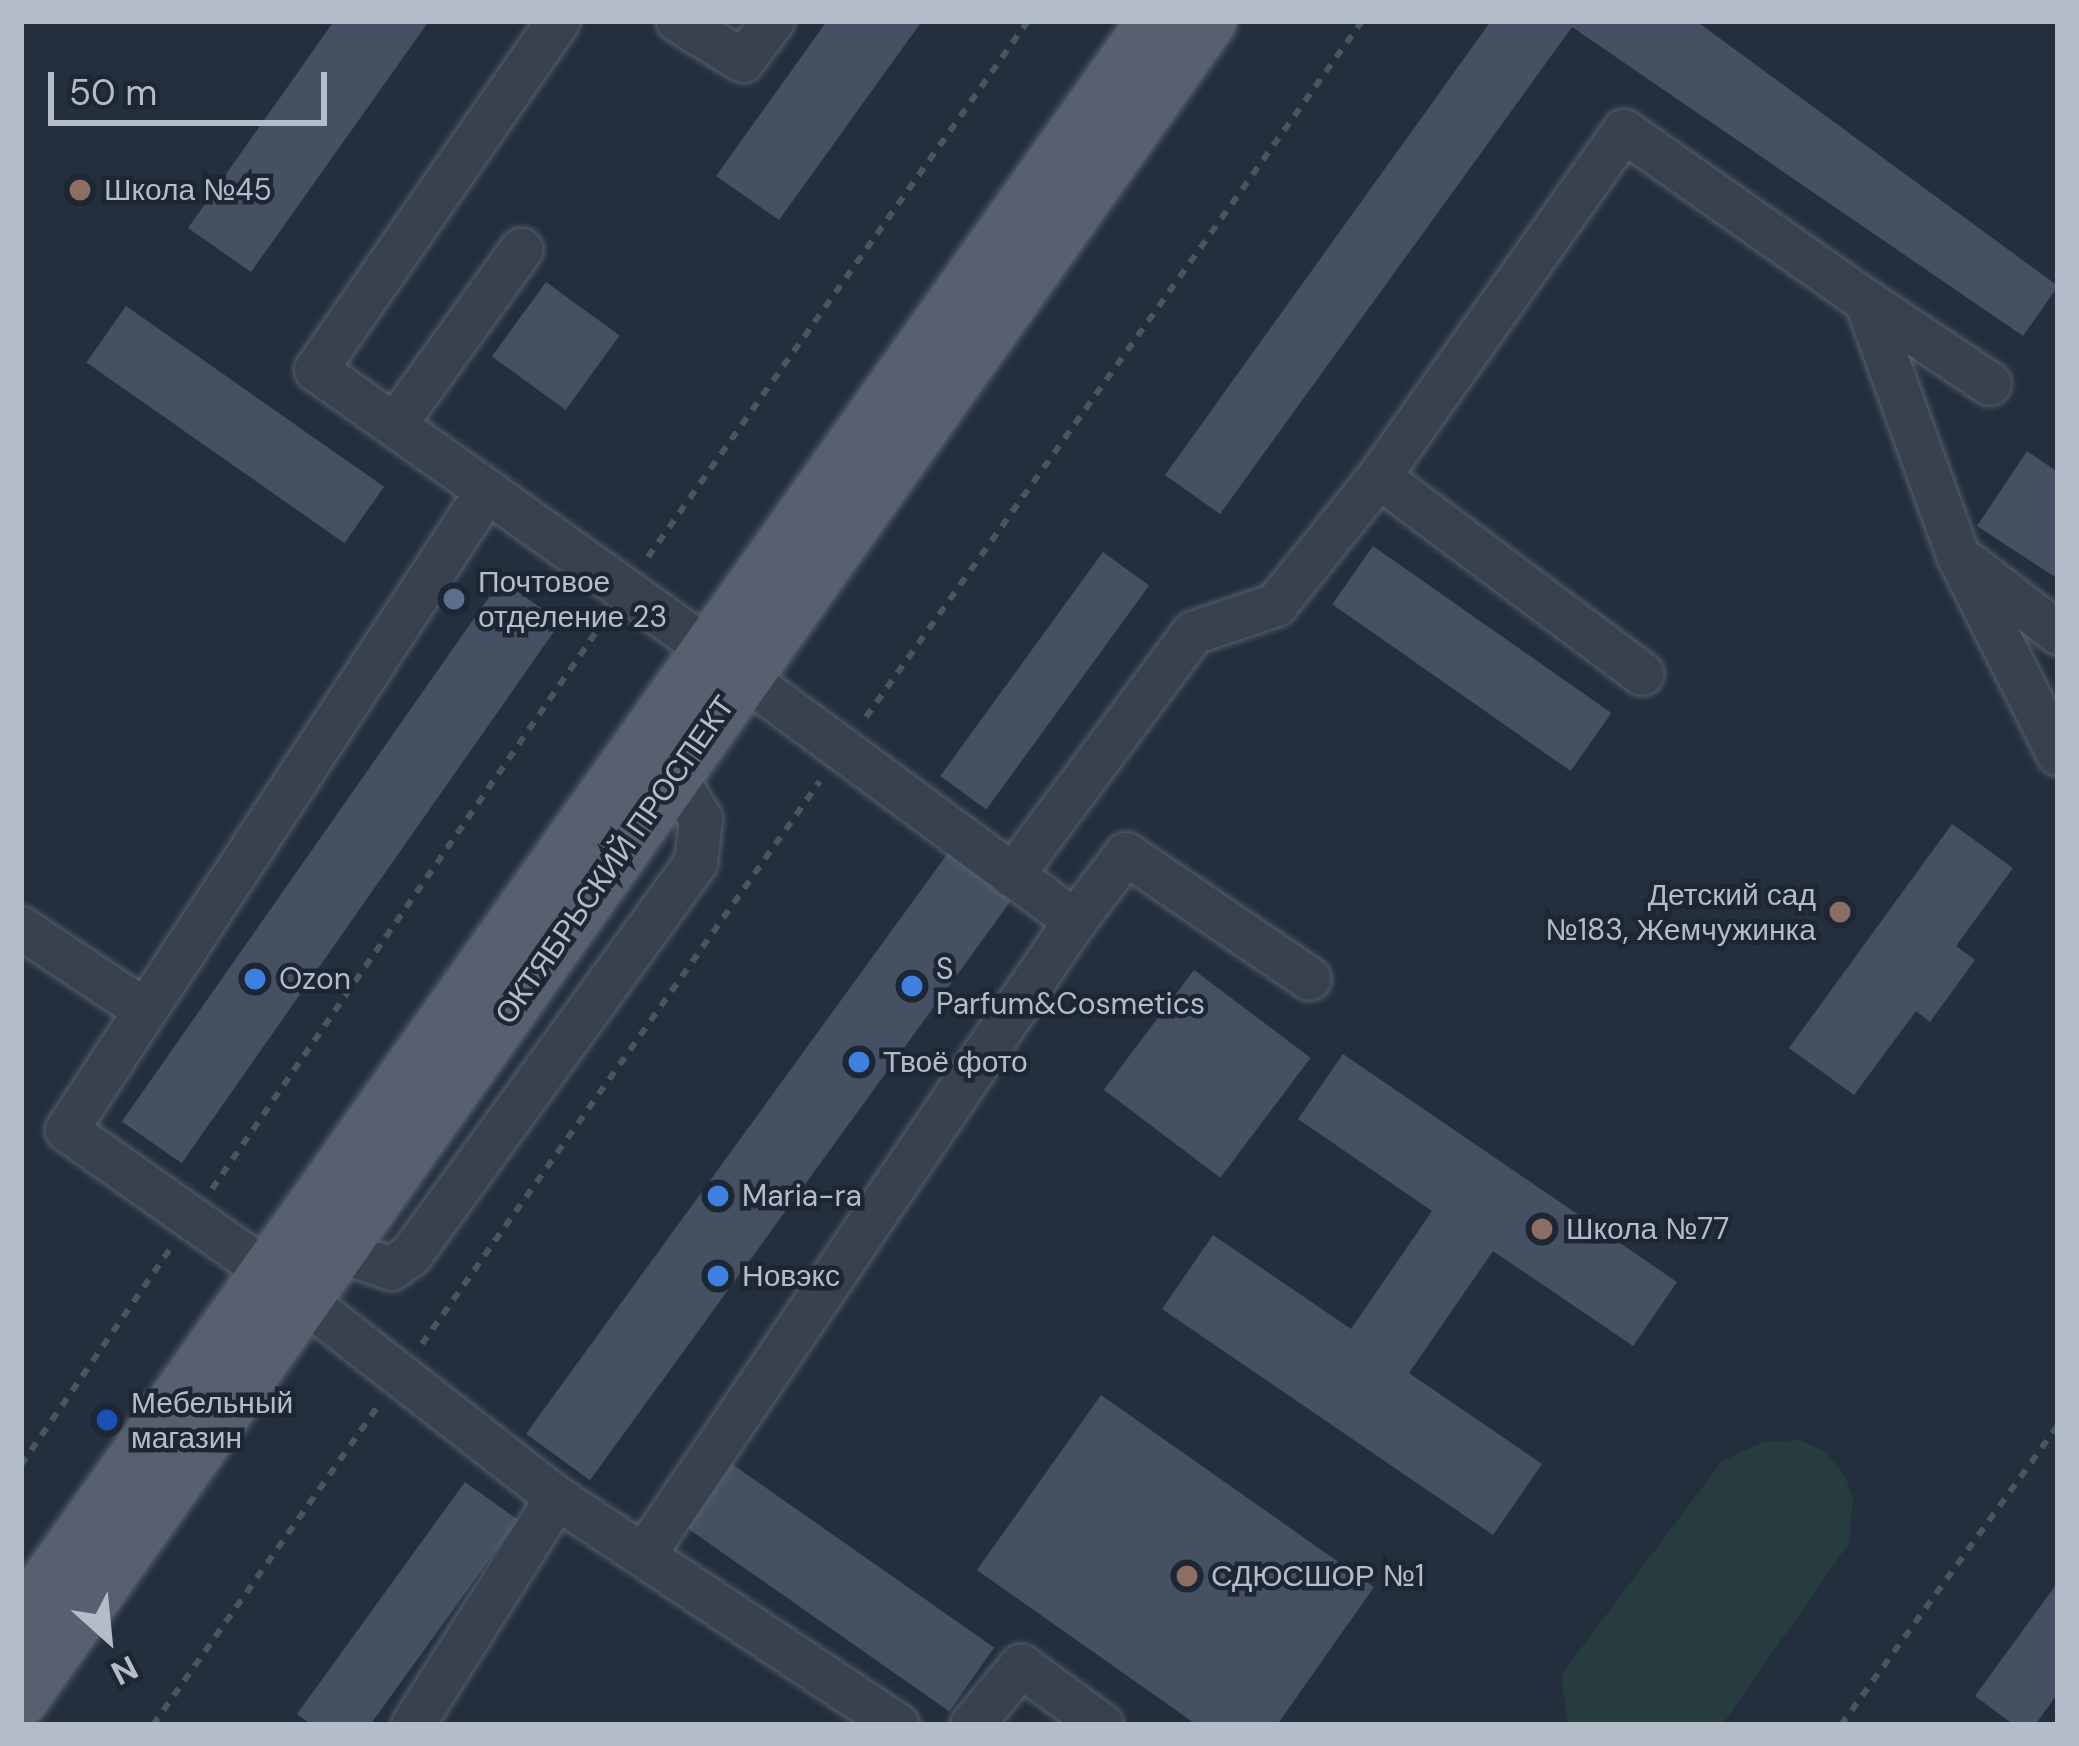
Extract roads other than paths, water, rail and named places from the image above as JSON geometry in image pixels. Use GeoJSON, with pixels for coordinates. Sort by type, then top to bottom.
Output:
{"type":"FeatureCollection","features":[{"type":"Feature","properties":{"kind":"main road","name":"ОКТЯБРЬСКИЙ ПРОСПЕКТ"},"geometry":{"type":"LineString","coordinates":[[21,1620],[286,1286],[338,1251],[675,776],[727,664],[1155,21]]}},
{"type":"Feature","properties":{"kind":"main road","name":"ОКТЯБРЬСКИЙ ПРОСПЕКТ"},"geometry":{"type":"LineString","coordinates":[[21,1699],[286,1286],[727,664],[1210,21]]}},
{"type":"Feature","properties":{"kind":"lane"},"geometry":{"type":"LineString","coordinates":[[560,21],[316,370],[1076,921]]}},
{"type":"Feature","properties":{"kind":"lane"},"geometry":{"type":"LineString","coordinates":[[678,21],[743,62],[772,21]]}},
{"type":"Feature","properties":{"kind":"lane"},"geometry":{"type":"LineString","coordinates":[[1012,876],[1193,632],[1276,605],[1378,477],[1624,131],[1990,384]]}},
{"type":"Feature","properties":{"kind":"lane"},"geometry":{"type":"LineString","coordinates":[[395,425],[521,250]]}},
{"type":"Feature","properties":{"kind":"lane"},"geometry":{"type":"LineString","coordinates":[[1866,301],[1958,555],[2058,754]]}},
{"type":"Feature","properties":{"kind":"lane"},"geometry":{"type":"LineString","coordinates":[[1378,477],[1642,674]]}},
{"type":"Feature","properties":{"kind":"lane"},"geometry":{"type":"LineString","coordinates":[[487,491],[67,1130],[193,1216],[557,1498],[898,1725]]}},
{"type":"Feature","properties":{"kind":"lane"},"geometry":{"type":"LineString","coordinates":[[1958,555],[2058,633]]}},
{"type":"Feature","properties":{"kind":"lane"},"geometry":{"type":"LineString","coordinates":[[644,1555],[1126,854],[1310,979]]}},
{"type":"Feature","properties":{"kind":"lane"},"geometry":{"type":"LineString","coordinates":[[21,928],[143,1009]]}},
{"type":"Feature","properties":{"kind":"lane"},"geometry":{"type":"LineString","coordinates":[[412,1725],[557,1498]]}},
{"type":"Feature","properties":{"kind":"lane"},"geometry":{"type":"LineString","coordinates":[[971,1725],[1021,1666],[1102,1725]]}},
{"type":"Feature","properties":{"kind":"place","name":"Школа №45"},"geometry":{"type":"Point","coordinates":[80,190]}},
{"type":"Feature","properties":{"kind":"place","name":"Почтовое отделение 23"},"geometry":{"type":"Point","coordinates":[454,599]}},
{"type":"Feature","properties":{"kind":"place","name":"Детский сад №183, Жемчужинка"},"geometry":{"type":"Point","coordinates":[1840,912]}},
{"type":"Feature","properties":{"kind":"place","name":"Ozon"},"geometry":{"type":"Point","coordinates":[255,979]}},
{"type":"Feature","properties":{"kind":"place","name":"S Parfum&Cosmetics"},"geometry":{"type":"Point","coordinates":[912,986]}},
{"type":"Feature","properties":{"kind":"place","name":"Твоё фото"},"geometry":{"type":"Point","coordinates":[859,1062]}},
{"type":"Feature","properties":{"kind":"place","name":"Maria-ra"},"geometry":{"type":"Point","coordinates":[718,1196]}},
{"type":"Feature","properties":{"kind":"place","name":"Школа №77"},"geometry":{"type":"Point","coordinates":[1542,1229]}},
{"type":"Feature","properties":{"kind":"place","name":"Новэкс"},"geometry":{"type":"Point","coordinates":[718,1276]}},
{"type":"Feature","properties":{"kind":"place","name":"Мебельный магазин"},"geometry":{"type":"Point","coordinates":[107,1420]}},
{"type":"Feature","properties":{"kind":"place","name":"СДЮСШОР №1"},"geometry":{"type":"Point","coordinates":[1187,1576]}}]}
